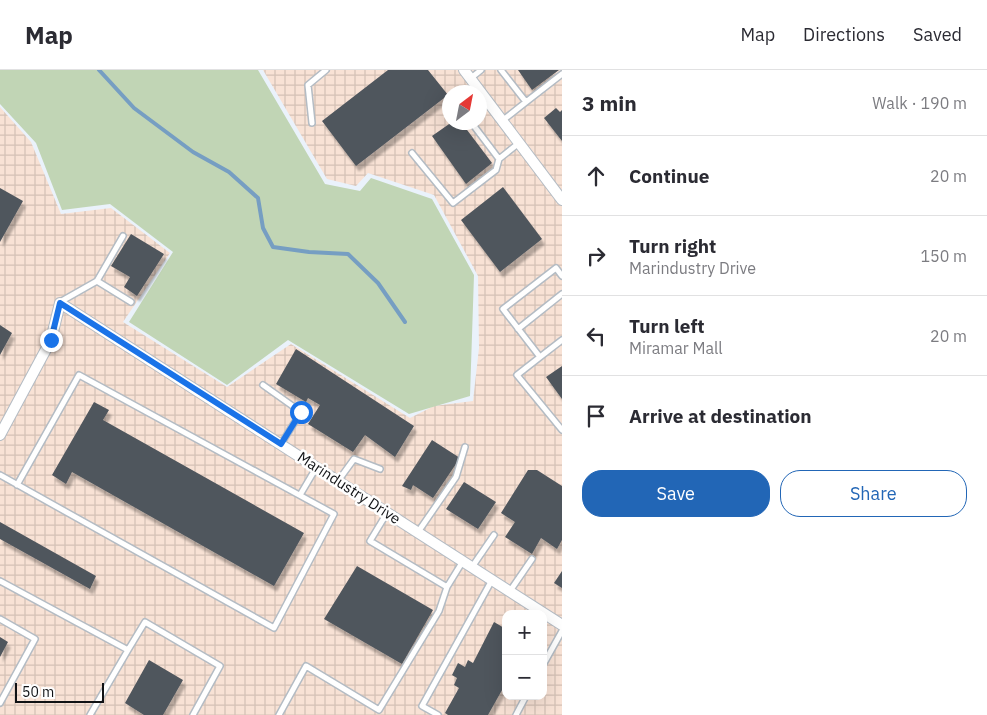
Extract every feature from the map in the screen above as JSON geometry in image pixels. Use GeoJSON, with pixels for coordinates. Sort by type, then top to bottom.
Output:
{"type":"FeatureCollection","features":[{"type":"Feature","properties":{"kind":"street"},"geometry":{"type":"LineString","coordinates":[[467,74],[474,85]]}},
{"type":"Feature","properties":{"kind":"street"},"geometry":{"type":"LineString","coordinates":[[487,102],[562,200]]}},
{"type":"Feature","properties":{"kind":"street"},"geometry":{"type":"LineString","coordinates":[[0,434],[51,340],[60,303]]}},
{"type":"Feature","properties":{"kind":"street","name":"Marindustry Drive"},"geometry":{"type":"LineString","coordinates":[[60,303],[562,625]]}},
{"type":"Feature","properties":{"kind":"lane"},"geometry":{"type":"LineString","coordinates":[[312,123],[308,85],[326,70]]}},
{"type":"Feature","properties":{"kind":"lane"},"geometry":{"type":"LineString","coordinates":[[467,74],[481,70]]}},
{"type":"Feature","properties":{"kind":"lane"},"geometry":{"type":"LineString","coordinates":[[501,70],[526,102]]}},
{"type":"Feature","properties":{"kind":"lane"},"geometry":{"type":"LineString","coordinates":[[502,121],[562,74]]}},
{"type":"Feature","properties":{"kind":"lane"},"geometry":{"type":"LineString","coordinates":[[477,130],[499,158]]}},
{"type":"Feature","properties":{"kind":"lane"},"geometry":{"type":"LineString","coordinates":[[412,153],[453,203],[496,170],[499,158],[519,143]]}},
{"type":"Feature","properties":{"kind":"lane"},"geometry":{"type":"LineString","coordinates":[[60,303],[97,281],[123,236]]}},
{"type":"Feature","properties":{"kind":"lane"},"geometry":{"type":"LineString","coordinates":[[540,357],[502,309],[556,268],[562,276]]}},
{"type":"Feature","properties":{"kind":"lane"},"geometry":{"type":"LineString","coordinates":[[97,281],[131,302]]}},
{"type":"Feature","properties":{"kind":"lane"},"geometry":{"type":"LineString","coordinates":[[518,329],[562,294]]}},
{"type":"Feature","properties":{"kind":"lane"},"geometry":{"type":"LineString","coordinates":[[562,340],[517,375],[562,430]]}},
{"type":"Feature","properties":{"kind":"lane"},"geometry":{"type":"LineString","coordinates":[[0,475],[17,485],[274,628],[334,514],[79,374],[17,485]]}},
{"type":"Feature","properties":{"kind":"lane"},"geometry":{"type":"LineString","coordinates":[[263,385],[301,412],[281,444]]}},
{"type":"Feature","properties":{"kind":"lane"},"geometry":{"type":"LineString","coordinates":[[418,532],[456,477],[465,447]]}},
{"type":"Feature","properties":{"kind":"lane"},"geometry":{"type":"LineString","coordinates":[[338,481],[354,459],[380,469]]}},
{"type":"Feature","properties":{"kind":"lane"},"geometry":{"type":"LineString","coordinates":[[300,495],[317,467]]}},
{"type":"Feature","properties":{"kind":"lane"},"geometry":{"type":"LineString","coordinates":[[387,512],[370,541],[447,587]]}},
{"type":"Feature","properties":{"kind":"lane"},"geometry":{"type":"LineString","coordinates":[[472,567],[494,534]]}},
{"type":"Feature","properties":{"kind":"lane"},"geometry":{"type":"LineString","coordinates":[[510,592],[532,559]]}},
{"type":"Feature","properties":{"kind":"lane"},"geometry":{"type":"LineString","coordinates":[[279,715],[306,666],[378,713],[439,611],[447,587],[463,561]]}},
{"type":"Feature","properties":{"kind":"lane"},"geometry":{"type":"LineString","coordinates":[[438,715],[422,706],[492,580]]}},
{"type":"Feature","properties":{"kind":"lane"},"geometry":{"type":"LineString","coordinates":[[0,581],[128,650]]}},
{"type":"Feature","properties":{"kind":"lane"},"geometry":{"type":"LineString","coordinates":[[0,619],[35,640],[0,703]]}},
{"type":"Feature","properties":{"kind":"lane"},"geometry":{"type":"LineString","coordinates":[[90,715],[144,622],[220,666],[193,715]]}},
{"type":"Feature","properties":{"kind":"lane"},"geometry":{"type":"LineString","coordinates":[[547,658],[562,631]]}},
{"type":"Feature","properties":{"kind":"lane"},"geometry":{"type":"LineString","coordinates":[[516,715],[524,700]]}},
{"type":"Feature","properties":{"kind":"shaded area"},"geometry":{"type":"Polygon","coordinates":[[[263,70],[562,70],[562,715],[0,715],[0,107],[31,142],[61,214],[111,208],[170,253],[123,322],[227,387],[291,344],[410,418],[434,406],[473,401],[479,348],[478,276],[434,195],[368,173],[356,186],[327,179],[263,70]]]}},
{"type":"Feature","properties":{"kind":"green space"},"geometry":{"type":"Polygon","coordinates":[[[0,70],[258,70],[325,184],[360,191],[371,178],[432,199],[474,275],[470,396],[409,414],[288,340],[227,385],[129,322],[173,252],[110,204],[62,210],[36,143],[0,104],[0,70]]]}},
{"type":"Feature","properties":{"kind":"building"},"geometry":{"type":"Polygon","coordinates":[[[388,70],[428,70],[442,88],[442,100],[356,166],[322,121],[388,70]]]}},
{"type":"Feature","properties":{"kind":"building"},"geometry":{"type":"Polygon","coordinates":[[[518,70],[559,70],[532,90],[518,70]]]}},
{"type":"Feature","properties":{"kind":"building"},"geometry":{"type":"Polygon","coordinates":[[[556,108],[560,112],[562,110],[562,141],[544,118],[556,108]]]}},
{"type":"Feature","properties":{"kind":"building"},"geometry":{"type":"Polygon","coordinates":[[[442,129],[467,130],[492,163],[466,184],[432,136],[442,129]]]}},
{"type":"Feature","properties":{"kind":"building"},"geometry":{"type":"Polygon","coordinates":[[[503,187],[542,239],[500,272],[461,220],[503,187]]]}},
{"type":"Feature","properties":{"kind":"building"},"geometry":{"type":"Polygon","coordinates":[[[0,188],[23,201],[0,242],[0,188]]]}},
{"type":"Feature","properties":{"kind":"building"},"geometry":{"type":"Polygon","coordinates":[[[131,234],[164,254],[137,296],[124,287],[130,277],[111,266],[131,234]]]}},
{"type":"Feature","properties":{"kind":"building"},"geometry":{"type":"Polygon","coordinates":[[[0,325],[12,333],[0,355],[0,325]]]}},
{"type":"Feature","properties":{"kind":"building"},"geometry":{"type":"Polygon","coordinates":[[[296,349],[414,426],[395,457],[365,435],[353,452],[308,424],[320,405],[308,398],[306,402],[276,384],[296,349]]]}},
{"type":"Feature","properties":{"kind":"building"},"geometry":{"type":"Polygon","coordinates":[[[562,366],[562,399],[546,377],[562,366]]]}},
{"type":"Feature","properties":{"kind":"building"},"geometry":{"type":"Polygon","coordinates":[[[94,402],[109,410],[103,420],[304,533],[274,586],[72,472],[66,484],[52,475],[94,402]]]}},
{"type":"Feature","properties":{"kind":"building"},"geometry":{"type":"Polygon","coordinates":[[[432,440],[460,458],[433,498],[413,485],[411,490],[402,486],[432,440]]]}},
{"type":"Feature","properties":{"kind":"building"},"geometry":{"type":"Polygon","coordinates":[[[528,470],[537,470],[562,486],[562,540],[557,549],[541,538],[532,554],[505,537],[515,522],[501,513],[528,470]]]}},
{"type":"Feature","properties":{"kind":"building"},"geometry":{"type":"Polygon","coordinates":[[[464,482],[496,502],[478,529],[446,509],[464,482]]]}},
{"type":"Feature","properties":{"kind":"building"},"geometry":{"type":"Polygon","coordinates":[[[0,522],[96,576],[90,589],[0,539],[0,522]]]}},
{"type":"Feature","properties":{"kind":"building"},"geometry":{"type":"Polygon","coordinates":[[[357,566],[433,610],[402,664],[324,619],[357,566]]]}},
{"type":"Feature","properties":{"kind":"building"},"geometry":{"type":"Polygon","coordinates":[[[562,571],[562,588],[554,583],[562,571]]]}},
{"type":"Feature","properties":{"kind":"building"},"geometry":{"type":"Polygon","coordinates":[[[494,622],[502,627],[502,690],[488,715],[448,715],[445,713],[459,688],[454,685],[457,678],[452,675],[458,663],[465,667],[468,660],[473,663],[494,622]]]}},
{"type":"Feature","properties":{"kind":"building"},"geometry":{"type":"Polygon","coordinates":[[[0,637],[8,642],[0,657],[0,637]]]}},
{"type":"Feature","properties":{"kind":"building"},"geometry":{"type":"Polygon","coordinates":[[[149,660],[183,680],[163,715],[144,715],[125,703],[149,660]]]}},
{"type":"Feature","properties":{"kind":"waterway"},"geometry":{"type":"LineString","coordinates":[[99,70],[134,108],[193,152],[229,172],[258,198],[263,228],[273,247],[309,252],[348,254],[378,283],[405,322]]}},
{"type":"Feature","properties":{"kind":"route"},"geometry":{"type":"LineString","coordinates":[[51,340],[60,303],[281,444],[301,412]]}}]}
